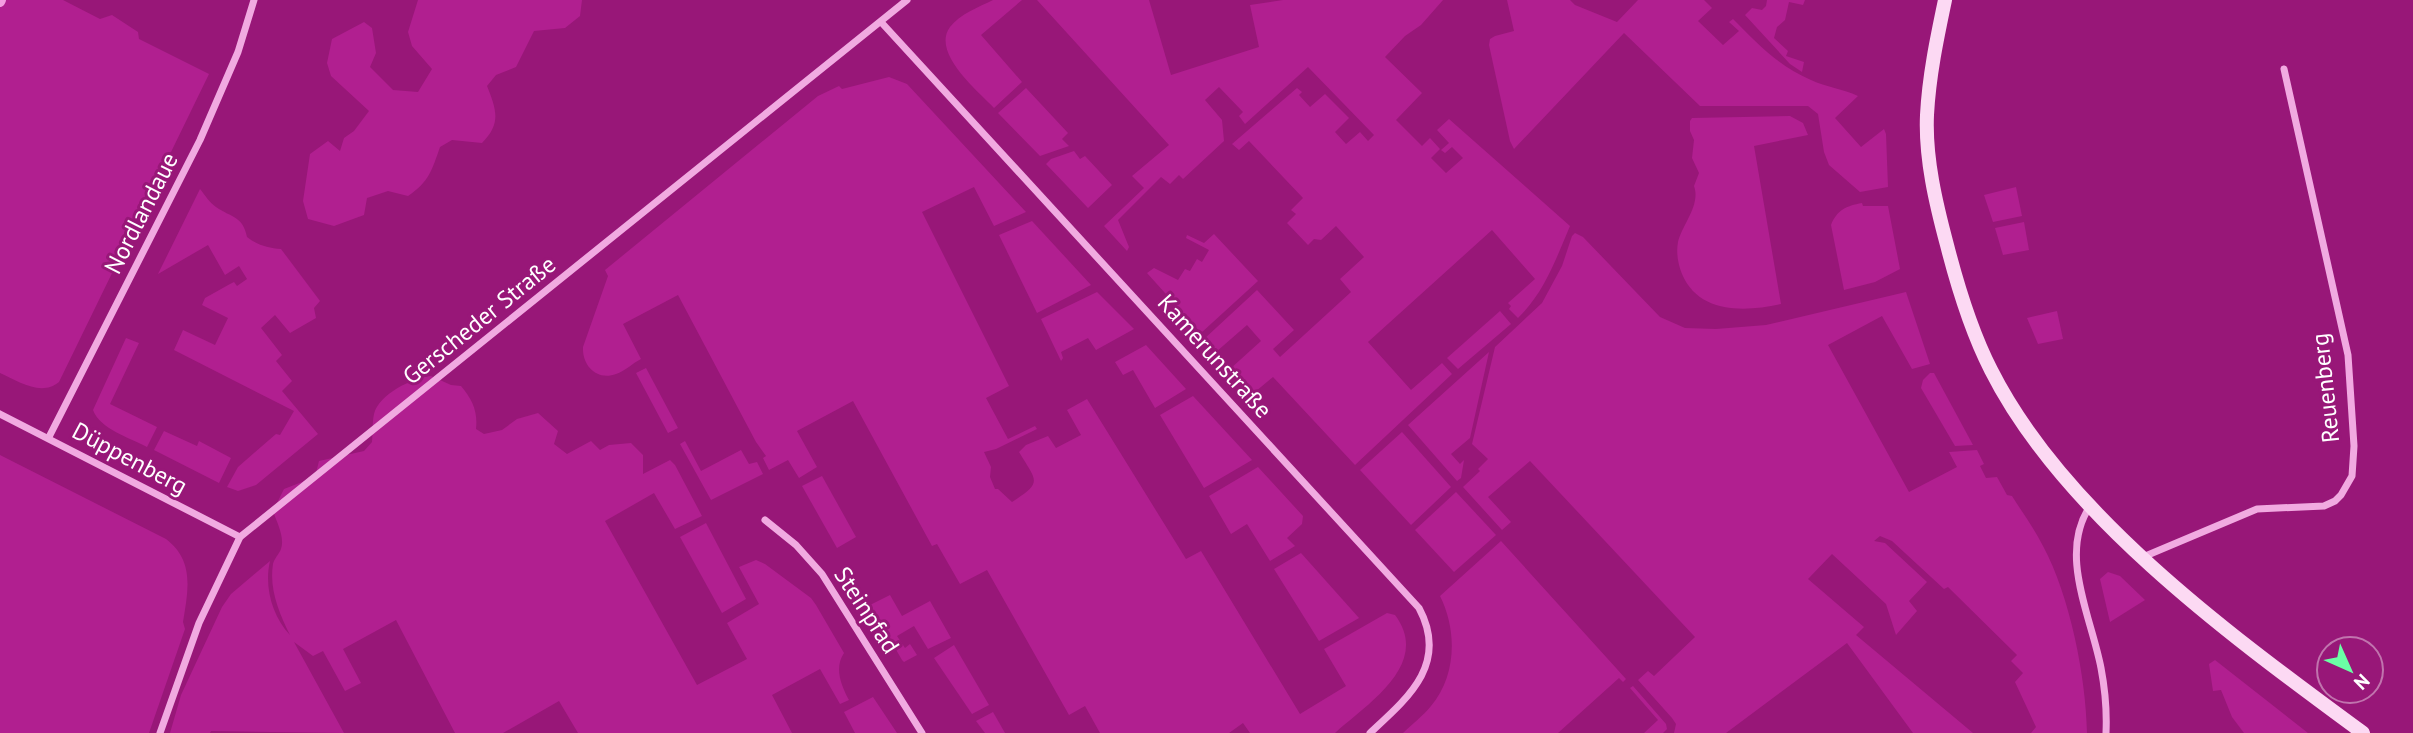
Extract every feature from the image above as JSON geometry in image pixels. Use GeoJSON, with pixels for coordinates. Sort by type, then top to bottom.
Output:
{"type":"FeatureCollection","features":[{"type":"Feature","properties":{"kind":"main road"},"geometry":{"type":"LineString","coordinates":[[1945,0],[1930,77],[1927,135],[1940,220],[1951,262],[1972,328],[1996,379],[2042,449],[2091,505],[2143,557],[2258,655],[2363,733]]}},
{"type":"Feature","properties":{"kind":"street","name":"Nordlandaue"},"geometry":{"type":"LineString","coordinates":[[49,437],[205,129],[238,52],[254,0]]}},
{"type":"Feature","properties":{"kind":"street","name":"Gerscheder Straße"},"geometry":{"type":"LineString","coordinates":[[159,733],[198,623],[240,537],[906,0]]}},
{"type":"Feature","properties":{"kind":"street","name":"Kamerunstraße"},"geometry":{"type":"LineString","coordinates":[[881,22],[1419,608],[1427,626],[1429,650],[1421,681],[1405,701],[1370,733]]}},
{"type":"Feature","properties":{"kind":"street","name":"Reuenberg"},"geometry":{"type":"LineString","coordinates":[[2143,557],[2257,509],[2324,506],[2341,495],[2352,477],[2354,446],[2348,355],[2284,69]]}},
{"type":"Feature","properties":{"kind":"street","name":"Düppenberg"},"geometry":{"type":"LineString","coordinates":[[0,414],[240,537]]}},
{"type":"Feature","properties":{"kind":"street"},"geometry":{"type":"LineString","coordinates":[[2091,505],[2082,518],[2075,547],[2080,583],[2101,669],[2106,733]]}},
{"type":"Feature","properties":{"kind":"street","name":"Steinpfad"},"geometry":{"type":"LineString","coordinates":[[765,520],[796,545],[822,574],[922,733]]}},
{"type":"Feature","properties":{"kind":"shaded area"},"geometry":{"type":"Polygon","coordinates":[[[0,0],[63,0],[100,19],[112,15],[138,32],[139,39],[209,74],[59,382],[45,388],[30,386],[0,373],[0,0]]]}},
{"type":"Feature","properties":{"kind":"shaded area"},"geometry":{"type":"Polygon","coordinates":[[[418,0],[582,0],[580,16],[565,28],[534,31],[516,67],[496,75],[487,86],[493,102],[495,122],[482,143],[452,140],[440,147],[429,175],[421,186],[408,196],[388,191],[367,198],[364,215],[334,226],[308,219],[303,201],[310,154],[328,141],[340,151],[344,138],[354,131],[369,111],[331,76],[327,63],[332,39],[364,22],[372,28],[376,53],[370,67],[393,90],[418,92],[432,69],[412,46],[408,32],[418,0]]]}},
{"type":"Feature","properties":{"kind":"shaded area"},"geometry":{"type":"Polygon","coordinates":[[[993,0],[1022,0],[981,35],[1022,82],[994,108],[951,60],[946,37],[950,27],[959,18],[993,0]]]}},
{"type":"Feature","properties":{"kind":"shaded area"},"geometry":{"type":"Polygon","coordinates":[[[1037,0],[1149,0],[1171,75],[1259,47],[1250,5],[1283,0],[1443,0],[1421,25],[1405,36],[1385,57],[1422,93],[1396,120],[1422,146],[1430,138],[1440,149],[1431,158],[1446,173],[1463,158],[1452,147],[1445,153],[1441,150],[1449,143],[1437,130],[1449,119],[1570,226],[1542,287],[1518,318],[1509,309],[1511,306],[1508,303],[1535,279],[1492,230],[1368,342],[1411,390],[1442,363],[1452,374],[1355,465],[1273,377],[1255,392],[1230,369],[1261,341],[1247,325],[1216,352],[1203,340],[1257,290],[1294,330],[1273,349],[1280,357],[1351,292],[1340,279],[1364,257],[1336,226],[1321,240],[1314,239],[1308,245],[1287,223],[1296,214],[1291,210],[1303,198],[1249,141],[1239,150],[1232,144],[1297,88],[1302,92],[1299,95],[1310,107],[1325,94],[1349,118],[1335,132],[1346,144],[1360,132],[1368,141],[1374,135],[1308,67],[1245,124],[1239,116],[1243,112],[1219,87],[1205,100],[1222,120],[1224,141],[1183,179],[1179,175],[1170,184],[1161,177],[1118,220],[1129,247],[1127,251],[1104,226],[1144,188],[1132,176],[1169,145],[1037,0]]]}},
{"type":"Feature","properties":{"kind":"shaded area"},"geometry":{"type":"Polygon","coordinates":[[[1507,0],[1570,0],[1575,5],[1617,22],[1638,0],[1704,0],[1712,8],[1698,21],[1723,45],[1739,31],[1729,22],[1733,19],[1769,54],[1799,75],[1858,96],[1835,118],[1861,147],[1884,129],[1888,187],[1860,192],[1829,165],[1824,152],[1818,114],[1808,106],[1700,106],[1624,33],[1514,149],[1489,45],[1490,39],[1495,36],[1514,31],[1507,0]]]}},
{"type":"Feature","properties":{"kind":"shaded area"},"geometry":{"type":"Polygon","coordinates":[[[1767,0],[1805,0],[1803,5],[1789,2],[1785,20],[1777,27],[1774,38],[1788,51],[1786,56],[1804,62],[1802,72],[1790,64],[1745,15],[1752,8],[1762,10],[1767,0]]]}},
{"type":"Feature","properties":{"kind":"shaded area"},"geometry":{"type":"Polygon","coordinates":[[[889,77],[907,84],[1026,212],[994,226],[974,187],[922,212],[1009,386],[986,398],[1008,439],[1035,426],[1037,429],[984,452],[991,467],[990,477],[995,489],[1012,502],[1029,490],[1033,485],[1033,476],[1019,452],[1026,445],[1048,436],[1056,448],[1081,435],[1067,410],[1087,399],[1186,559],[1201,551],[1300,714],[1346,686],[1324,649],[1387,613],[1395,615],[1404,633],[1406,650],[1401,666],[1378,696],[1335,733],[1250,733],[1243,723],[1229,733],[1100,733],[1085,706],[1069,715],[987,570],[960,584],[937,544],[932,546],[853,401],[797,431],[817,467],[799,478],[788,460],[769,470],[763,458],[766,456],[678,295],[623,324],[641,359],[609,376],[597,374],[588,366],[583,347],[608,276],[605,270],[818,96],[839,86],[842,89],[889,77]]]}},
{"type":"Feature","properties":{"kind":"shaded area"},"geometry":{"type":"Polygon","coordinates":[[[1026,88],[1068,133],[1062,139],[1069,146],[1040,156],[998,113],[1026,88]]]}},
{"type":"Feature","properties":{"kind":"shaded area"},"geometry":{"type":"Polygon","coordinates":[[[1790,116],[1803,123],[1808,135],[1754,146],[1781,304],[1738,309],[1711,303],[1690,287],[1682,274],[1677,250],[1680,235],[1693,208],[1694,186],[1699,173],[1692,158],[1694,140],[1690,121],[1692,118],[1790,116]]]}},
{"type":"Feature","properties":{"kind":"shaded area"},"geometry":{"type":"Polygon","coordinates":[[[1074,151],[1080,159],[1085,156],[1112,185],[1088,208],[1046,164],[1051,159],[1074,151]]]}},
{"type":"Feature","properties":{"kind":"shaded area"},"geometry":{"type":"Polygon","coordinates":[[[2016,187],[2022,216],[1993,222],[1984,195],[2016,187]]]}},
{"type":"Feature","properties":{"kind":"shaded area"},"geometry":{"type":"Polygon","coordinates":[[[200,189],[214,205],[240,221],[247,237],[263,246],[281,249],[320,301],[314,308],[316,318],[290,333],[275,315],[261,328],[282,355],[276,361],[292,381],[282,391],[318,434],[256,485],[238,491],[227,487],[238,467],[276,434],[280,435],[294,411],[174,350],[183,330],[215,345],[228,318],[202,305],[205,298],[234,282],[237,286],[247,279],[239,266],[225,275],[208,245],[158,274],[200,189]]]}},
{"type":"Feature","properties":{"kind":"shaded area"},"geometry":{"type":"Polygon","coordinates":[[[1862,203],[1863,206],[1888,206],[1900,269],[1875,282],[1844,290],[1831,225],[1843,210],[1862,203]]]}},
{"type":"Feature","properties":{"kind":"shaded area"},"geometry":{"type":"Polygon","coordinates":[[[1032,221],[1091,285],[1037,313],[999,235],[1032,221]]]}},
{"type":"Feature","properties":{"kind":"shaded area"},"geometry":{"type":"Polygon","coordinates":[[[2024,222],[2029,250],[2003,255],[1995,228],[2024,222]]]}},
{"type":"Feature","properties":{"kind":"shaded area"},"geometry":{"type":"Polygon","coordinates":[[[1575,233],[1583,237],[1660,317],[1685,328],[1716,329],[1766,325],[1906,292],[1930,364],[1912,369],[1882,316],[1828,345],[1909,492],[1957,467],[1949,452],[1977,450],[1984,464],[1980,466],[1986,478],[1997,477],[2007,495],[2012,496],[2053,566],[2069,612],[2084,687],[2087,733],[2031,733],[2036,727],[2015,682],[2023,673],[2011,661],[2017,655],[1948,587],[1944,589],[1892,541],[1880,536],[1874,541],[1885,543],[1927,582],[1909,601],[1917,611],[1896,635],[1886,604],[1832,554],[1808,579],[1864,627],[1856,635],[1973,733],[1913,733],[1847,643],[1726,733],[1674,733],[1676,724],[1672,718],[1638,680],[1648,671],[1654,676],[1695,637],[1530,461],[1488,497],[1511,522],[1502,530],[1463,487],[1488,459],[1472,444],[1495,347],[1542,303],[1562,266],[1575,233]]]}},
{"type":"Feature","properties":{"kind":"shaded area"},"geometry":{"type":"Polygon","coordinates":[[[1214,234],[1258,281],[1201,333],[1147,273],[1154,268],[1178,280],[1185,269],[1190,271],[1197,259],[1202,262],[1209,250],[1186,238],[1187,235],[1204,243],[1214,234]]]}},
{"type":"Feature","properties":{"kind":"shaded area"},"geometry":{"type":"Polygon","coordinates":[[[1097,292],[1134,329],[1096,350],[1088,338],[1061,352],[1061,361],[1041,319],[1097,292]]]}},
{"type":"Feature","properties":{"kind":"shaded area"},"geometry":{"type":"Polygon","coordinates":[[[1500,311],[1511,324],[1458,369],[1447,358],[1500,311]]]}},
{"type":"Feature","properties":{"kind":"shaded area"},"geometry":{"type":"Polygon","coordinates":[[[2057,311],[2063,339],[2038,344],[2027,318],[2057,311]]]}},
{"type":"Feature","properties":{"kind":"shaded area"},"geometry":{"type":"Polygon","coordinates":[[[126,338],[139,343],[110,404],[157,427],[147,447],[109,428],[93,410],[126,338]]]}},
{"type":"Feature","properties":{"kind":"shaded area"},"geometry":{"type":"Polygon","coordinates":[[[1146,345],[1186,389],[1155,408],[1133,370],[1123,375],[1115,362],[1146,345]]]}},
{"type":"Feature","properties":{"kind":"shaded area"},"geometry":{"type":"Polygon","coordinates":[[[1489,352],[1470,438],[1451,454],[1460,464],[1464,460],[1461,478],[1457,481],[1408,425],[1489,352]]]}},
{"type":"Feature","properties":{"kind":"shaded area"},"geometry":{"type":"Polygon","coordinates":[[[646,368],[678,428],[668,433],[636,373],[646,368]]]}},
{"type":"Feature","properties":{"kind":"shaded area"},"geometry":{"type":"Polygon","coordinates":[[[1930,373],[1934,373],[1973,445],[1955,446],[1921,388],[1923,380],[1930,373]]]}},
{"type":"Feature","properties":{"kind":"shaded area"},"geometry":{"type":"Polygon","coordinates":[[[431,376],[451,385],[461,386],[473,406],[476,429],[484,434],[502,430],[517,419],[538,413],[558,431],[554,444],[567,454],[591,441],[600,450],[609,445],[631,443],[643,455],[643,474],[670,460],[675,465],[702,516],[675,529],[654,493],[605,521],[697,685],[747,659],[727,623],[759,604],[739,567],[756,560],[811,598],[816,605],[844,653],[839,671],[849,700],[840,704],[820,669],[772,695],[792,733],[578,733],[559,701],[503,733],[455,733],[396,620],[343,649],[361,683],[345,691],[323,651],[313,656],[294,642],[344,733],[170,733],[181,695],[222,607],[231,594],[270,561],[268,580],[271,600],[278,619],[290,635],[272,583],[274,560],[282,544],[273,511],[284,489],[315,477],[319,461],[364,451],[372,442],[374,414],[382,400],[397,388],[431,376]]]}},
{"type":"Feature","properties":{"kind":"shaded area"},"geometry":{"type":"Polygon","coordinates":[[[1193,396],[1252,460],[1204,488],[1160,415],[1193,396]]]}},
{"type":"Feature","properties":{"kind":"shaded area"},"geometry":{"type":"Polygon","coordinates":[[[164,431],[197,446],[199,441],[231,458],[219,483],[154,450],[164,431]]]}},
{"type":"Feature","properties":{"kind":"shaded area"},"geometry":{"type":"Polygon","coordinates":[[[1402,432],[1451,487],[1411,525],[1360,470],[1402,432]]]}},
{"type":"Feature","properties":{"kind":"shaded area"},"geometry":{"type":"Polygon","coordinates":[[[685,441],[701,471],[741,450],[749,464],[757,462],[763,474],[711,500],[680,444],[685,441]]]}},
{"type":"Feature","properties":{"kind":"shaded area"},"geometry":{"type":"Polygon","coordinates":[[[0,455],[166,539],[182,557],[187,577],[183,622],[185,629],[149,733],[0,733],[0,455]]]}},
{"type":"Feature","properties":{"kind":"shaded area"},"geometry":{"type":"Polygon","coordinates":[[[1258,467],[1303,516],[1302,524],[1287,538],[1295,546],[1270,561],[1247,524],[1231,534],[1209,496],[1258,467]]]}},
{"type":"Feature","properties":{"kind":"shaded area"},"geometry":{"type":"Polygon","coordinates":[[[822,476],[856,537],[837,548],[802,486],[822,476]]]}},
{"type":"Feature","properties":{"kind":"shaded area"},"geometry":{"type":"Polygon","coordinates":[[[1456,492],[1496,535],[1454,572],[1415,530],[1456,492]]]}},
{"type":"Feature","properties":{"kind":"shaded area"},"geometry":{"type":"Polygon","coordinates":[[[706,523],[746,599],[722,613],[680,537],[706,523]]]}},
{"type":"Feature","properties":{"kind":"shaded area"},"geometry":{"type":"Polygon","coordinates":[[[1501,541],[1626,679],[1623,682],[1619,678],[1558,733],[1403,733],[1440,694],[1450,667],[1452,652],[1449,623],[1440,596],[1501,541]]]}},
{"type":"Feature","properties":{"kind":"shaded area"},"geometry":{"type":"Polygon","coordinates":[[[1301,553],[1359,618],[1319,641],[1274,569],[1301,553]]]}},
{"type":"Feature","properties":{"kind":"shaded area"},"geometry":{"type":"Polygon","coordinates":[[[2108,572],[2120,576],[2145,600],[2110,622],[2100,579],[2108,572]]]}},
{"type":"Feature","properties":{"kind":"shaded area"},"geometry":{"type":"Polygon","coordinates":[[[890,595],[902,616],[930,601],[951,638],[928,649],[914,626],[897,636],[905,648],[910,644],[917,655],[904,662],[870,605],[890,595]]]}},
{"type":"Feature","properties":{"kind":"shaded area"},"geometry":{"type":"Polygon","coordinates":[[[954,645],[989,705],[972,714],[934,658],[954,645]]]}},
{"type":"Feature","properties":{"kind":"shaded area"},"geometry":{"type":"Polygon","coordinates":[[[2215,660],[2308,733],[2244,733],[2232,717],[2221,690],[2213,691],[2209,664],[2215,660]]]}},
{"type":"Feature","properties":{"kind":"shaded area"},"geometry":{"type":"Polygon","coordinates":[[[1633,686],[1666,724],[1667,729],[1663,733],[1644,733],[1658,720],[1630,688],[1633,686]]]}},
{"type":"Feature","properties":{"kind":"shaded area"},"geometry":{"type":"Polygon","coordinates":[[[873,697],[897,733],[855,733],[844,712],[873,697]]]}},
{"type":"Feature","properties":{"kind":"shaded area"},"geometry":{"type":"Polygon","coordinates":[[[993,712],[1005,733],[985,733],[976,721],[993,712]]]}}]}
